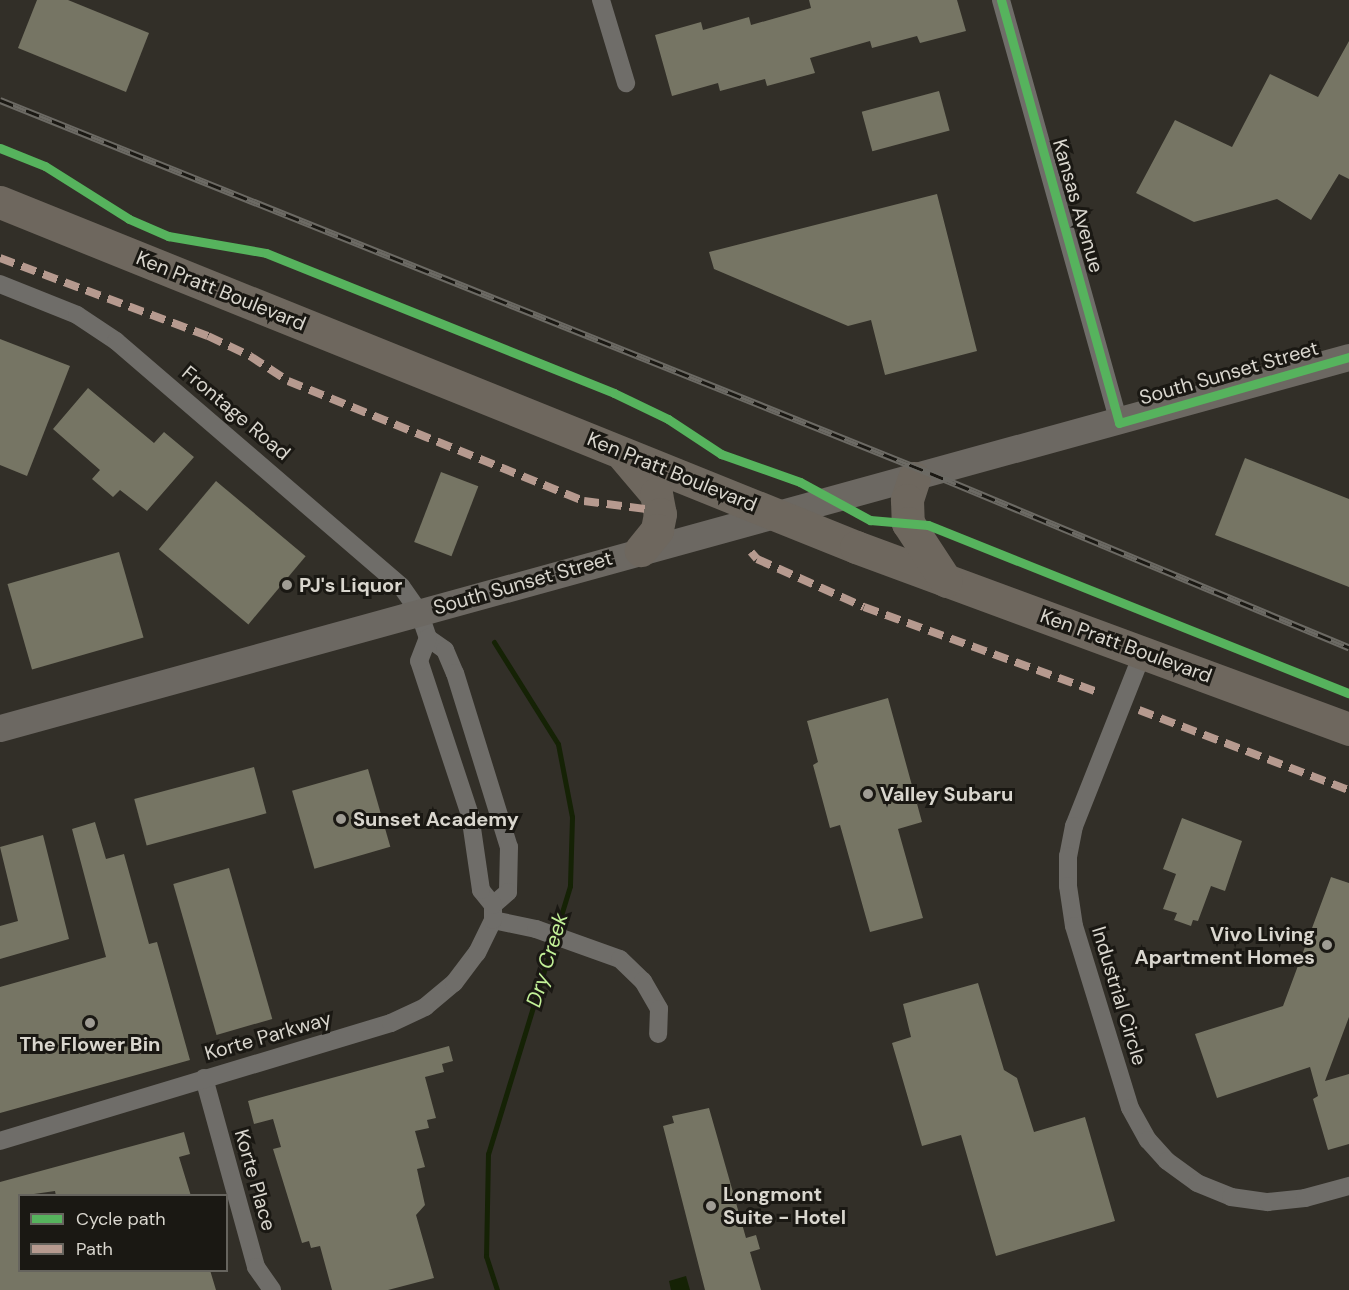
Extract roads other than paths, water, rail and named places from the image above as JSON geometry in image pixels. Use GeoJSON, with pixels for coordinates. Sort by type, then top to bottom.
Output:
{"type":"FeatureCollection","features":[{"type":"Feature","properties":{"kind":"highway","name":"Ken Pratt Boulevard"},"geometry":{"type":"LineString","coordinates":[[0,202],[774,514],[946,581],[1349,729]]}},
{"type":"Feature","properties":{"kind":"highway"},"geometry":{"type":"LineString","coordinates":[[619,450],[656,494],[660,514],[657,530],[640,550]]}},
{"type":"Feature","properties":{"kind":"highway"},"geometry":{"type":"LineString","coordinates":[[914,478],[907,500],[908,523],[946,581]]}},
{"type":"Feature","properties":{"kind":"street"},"geometry":{"type":"LineString","coordinates":[[601,0],[626,83]]}},
{"type":"Feature","properties":{"kind":"street","name":"Kansas Avenue"},"geometry":{"type":"LineString","coordinates":[[1001,0],[1119,423]]}},
{"type":"Feature","properties":{"kind":"street","name":"Frontage Road"},"geometry":{"type":"LineString","coordinates":[[0,284],[77,315],[116,340],[365,552],[401,586],[419,612]]}},
{"type":"Feature","properties":{"kind":"street","name":"South Sunset Street"},"geometry":{"type":"LineString","coordinates":[[954,466],[1119,423],[1349,357]]}},
{"type":"Feature","properties":{"kind":"street","name":"South Sunset Street"},"geometry":{"type":"LineString","coordinates":[[0,728],[640,550],[1046,442]]}},
{"type":"Feature","properties":{"kind":"street","name":"Korte Parkway"},"geometry":{"type":"LineString","coordinates":[[0,1141],[390,1023],[425,1007],[454,983],[477,953],[493,913],[508,892],[509,847],[455,673],[445,650],[428,638],[419,612]]}},
{"type":"Feature","properties":{"kind":"street"},"geometry":{"type":"LineString","coordinates":[[428,638],[419,661],[470,815],[481,890],[493,913],[620,959],[643,981],[659,1009],[658,1034]]}},
{"type":"Feature","properties":{"kind":"street","name":"Industrial Circle"},"geometry":{"type":"LineString","coordinates":[[1143,652],[1074,826],[1068,866],[1074,926],[1130,1108],[1148,1140],[1167,1161],[1197,1183],[1232,1197],[1268,1202],[1305,1198],[1349,1186]]}},
{"type":"Feature","properties":{"kind":"street","name":"Korte Place"},"geometry":{"type":"LineString","coordinates":[[204,1078],[256,1267],[272,1290]]}},
{"type":"Feature","properties":{"kind":"waterway","name":"Dry Creek"},"geometry":{"type":"LineString","coordinates":[[494,642],[558,744],[572,817],[570,886],[488,1154],[486,1256],[497,1290]]}},
{"type":"Feature","properties":{"kind":"railway"},"geometry":{"type":"LineString","coordinates":[[0,100],[930,473],[1349,647]]}},
{"type":"Feature","properties":{"kind":"place","name":"PJ's Liquor"},"geometry":{"type":"Point","coordinates":[287,585]}},
{"type":"Feature","properties":{"kind":"place","name":"Valley Subaru"},"geometry":{"type":"Point","coordinates":[868,794]}},
{"type":"Feature","properties":{"kind":"place","name":"Sunset Academy"},"geometry":{"type":"Point","coordinates":[341,819]}},
{"type":"Feature","properties":{"kind":"place","name":"Vivo Living Apartment Homes"},"geometry":{"type":"Point","coordinates":[1327,945]}},
{"type":"Feature","properties":{"kind":"place","name":"The Flower Bin"},"geometry":{"type":"Point","coordinates":[90,1023]}},
{"type":"Feature","properties":{"kind":"place","name":"Longmont Suite - Hotel"},"geometry":{"type":"Point","coordinates":[711,1206]}}]}
